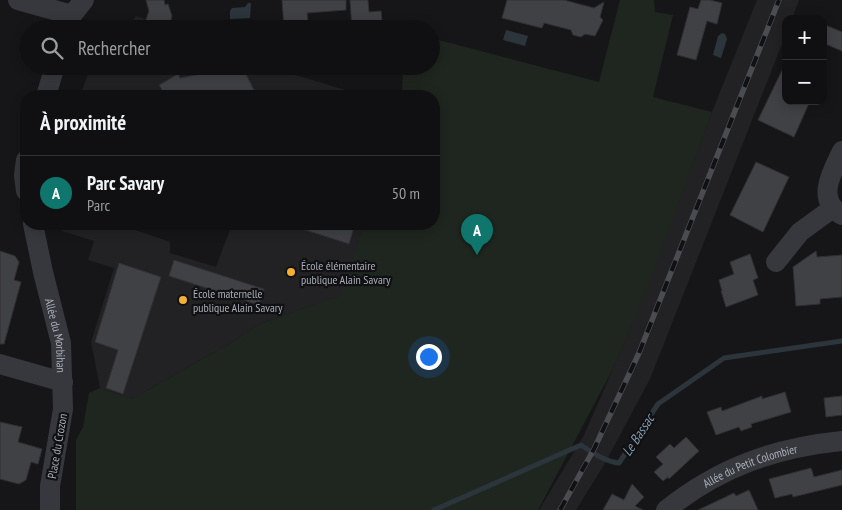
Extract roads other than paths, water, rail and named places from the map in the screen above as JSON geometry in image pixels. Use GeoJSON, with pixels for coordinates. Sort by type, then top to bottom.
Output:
{"type":"FeatureCollection","features":[{"type":"Feature","properties":{"kind":"street"},"geometry":{"type":"LineString","coordinates":[[18,0],[69,11]]}},
{"type":"Feature","properties":{"kind":"street"},"geometry":{"type":"LineString","coordinates":[[48,90],[52,75]]}},
{"type":"Feature","properties":{"kind":"street"},"geometry":{"type":"LineString","coordinates":[[776,262],[800,232],[837,212],[828,196],[828,184],[831,173],[842,151]]}},
{"type":"Feature","properties":{"kind":"street","name":"Allée du Morbihan"},"geometry":{"type":"LineString","coordinates":[[0,364],[64,382],[61,343],[34,230]]}},
{"type":"Feature","properties":{"kind":"street","name":"Place du Crozon"},"geometry":{"type":"LineString","coordinates":[[50,510],[50,486],[63,409],[64,382]]}},
{"type":"Feature","properties":{"kind":"street","name":"Allée du Petit Colombier"},"geometry":{"type":"LineString","coordinates":[[666,510],[701,484],[740,464],[787,449],[842,441]]}},
{"type":"Feature","properties":{"kind":"waterway","name":"Le Bassac"},"geometry":{"type":"LineString","coordinates":[[434,510],[581,445],[604,459],[619,463],[658,404],[724,358],[842,341]]}},
{"type":"Feature","properties":{"kind":"railway"},"geometry":{"type":"LineString","coordinates":[[560,510],[594,449],[639,353],[779,0]]}},
{"type":"Feature","properties":{"kind":"place","name":"Parc Savary"},"geometry":{"type":"Point","coordinates":[477,255]}},
{"type":"Feature","properties":{"kind":"place","name":"École élémentaire publique Alain Savary"},"geometry":{"type":"Point","coordinates":[291,272]}},
{"type":"Feature","properties":{"kind":"place","name":"École maternelle publique Alain Savary"},"geometry":{"type":"Point","coordinates":[183,300]}}]}
